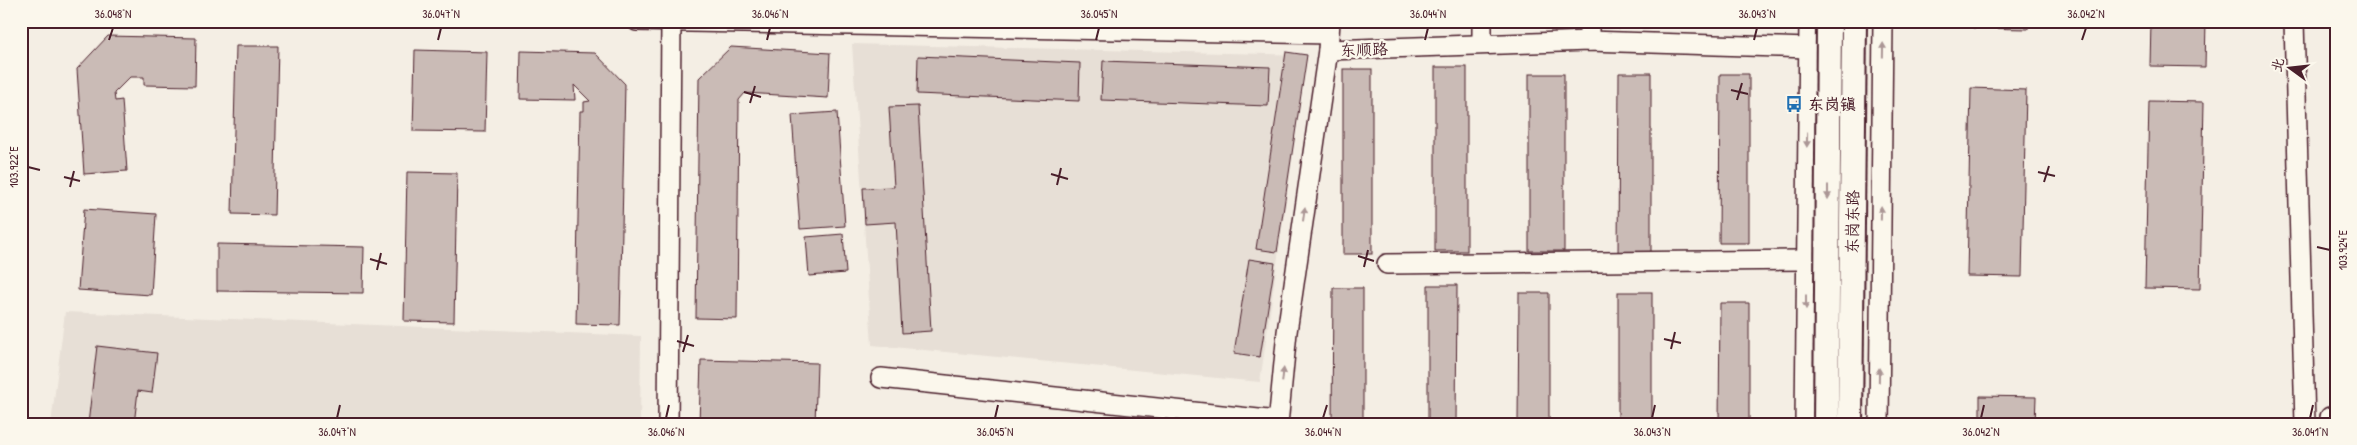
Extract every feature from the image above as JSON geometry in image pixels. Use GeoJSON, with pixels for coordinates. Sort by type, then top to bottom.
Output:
{"type":"FeatureCollection","features":[{"type":"Feature","properties":{"kind":"main road","name":"东岗东路"},"geometry":{"type":"LineString","coordinates":[[1826,424],[1829,21]]}},
{"type":"Feature","properties":{"kind":"main road","name":"东岗东路"},"geometry":{"type":"LineString","coordinates":[[1850,424],[1854,21]]}},
{"type":"Feature","properties":{"kind":"street","name":"东顺路"},"geometry":{"type":"LineString","coordinates":[[637,21],[1329,35],[1482,44],[1589,41],[1808,48]]}},
{"type":"Feature","properties":{"kind":"street"},"geometry":{"type":"LineString","coordinates":[[1482,21],[1482,44]]}},
{"type":"Feature","properties":{"kind":"street"},"geometry":{"type":"LineString","coordinates":[[1589,21],[1589,41]]}},
{"type":"Feature","properties":{"kind":"street"},"geometry":{"type":"LineString","coordinates":[[1805,424],[1809,21]]}},
{"type":"Feature","properties":{"kind":"street"},"geometry":{"type":"LineString","coordinates":[[1879,424],[1883,21]]}},
{"type":"Feature","properties":{"kind":"street"},"geometry":{"type":"LineString","coordinates":[[2294,21],[2306,424]]}},
{"type":"Feature","properties":{"kind":"street"},"geometry":{"type":"LineString","coordinates":[[668,424],[671,22]]}},
{"type":"Feature","properties":{"kind":"street"},"geometry":{"type":"LineString","coordinates":[[881,378],[1278,422],[1287,332],[1329,35]]}},
{"type":"Feature","properties":{"kind":"street"},"geometry":{"type":"LineString","coordinates":[[1808,76],[1882,80]]}},
{"type":"Feature","properties":{"kind":"street"},"geometry":{"type":"LineString","coordinates":[[1387,264],[1806,260]]}},
{"type":"Feature","properties":{"kind":"shaded area"},"geometry":{"type":"Polygon","coordinates":[[[852,44],[1307,55],[1260,382],[872,345],[852,44]]]}},
{"type":"Feature","properties":{"kind":"shaded area"},"geometry":{"type":"Polygon","coordinates":[[[65,312],[641,336],[640,424],[51,424],[65,312]]]}},
{"type":"Feature","properties":{"kind":"building"},"geometry":{"type":"Polygon","coordinates":[[[1973,21],[2028,21],[2028,29],[1973,28],[1973,21]]]}},
{"type":"Feature","properties":{"kind":"building"},"geometry":{"type":"Polygon","coordinates":[[[2151,21],[2206,21],[2205,67],[2150,66],[2151,21]]]}},
{"type":"Feature","properties":{"kind":"building"},"geometry":{"type":"Polygon","coordinates":[[[108,36],[196,38],[195,86],[144,85],[144,77],[130,77],[114,93],[115,101],[122,100],[127,171],[84,174],[77,69],[108,36]]]}},
{"type":"Feature","properties":{"kind":"building"},"geometry":{"type":"Polygon","coordinates":[[[236,46],[278,46],[274,215],[232,214],[236,46]]]}},
{"type":"Feature","properties":{"kind":"building"},"geometry":{"type":"Polygon","coordinates":[[[731,47],[830,53],[828,98],[745,93],[739,100],[737,319],[696,318],[699,78],[731,47]]]}},
{"type":"Feature","properties":{"kind":"building"},"geometry":{"type":"Polygon","coordinates":[[[415,50],[487,52],[485,132],[413,131],[415,50]]]}},
{"type":"Feature","properties":{"kind":"building"},"geometry":{"type":"Polygon","coordinates":[[[521,51],[595,53],[625,84],[620,325],[576,324],[580,111],[584,111],[584,102],[590,101],[574,85],[575,100],[520,99],[521,51]]]}},
{"type":"Feature","properties":{"kind":"building"},"geometry":{"type":"Polygon","coordinates":[[[1286,52],[1307,55],[1277,252],[1256,249],[1286,52]]]}},
{"type":"Feature","properties":{"kind":"building"},"geometry":{"type":"Polygon","coordinates":[[[918,56],[1080,63],[1079,101],[917,94],[918,56]]]}},
{"type":"Feature","properties":{"kind":"building"},"geometry":{"type":"Polygon","coordinates":[[[1103,61],[1270,67],[1268,106],[1101,100],[1103,61]]]}},
{"type":"Feature","properties":{"kind":"building"},"geometry":{"type":"Polygon","coordinates":[[[1435,67],[1467,67],[1467,251],[1435,251],[1435,67]]]}},
{"type":"Feature","properties":{"kind":"building"},"geometry":{"type":"Polygon","coordinates":[[[1343,69],[1372,69],[1372,254],[1343,254],[1343,69]]]}},
{"type":"Feature","properties":{"kind":"building"},"geometry":{"type":"Polygon","coordinates":[[[1619,73],[1651,73],[1651,259],[1618,259],[1619,73]]]}},
{"type":"Feature","properties":{"kind":"building"},"geometry":{"type":"Polygon","coordinates":[[[1529,74],[1564,74],[1564,251],[1529,251],[1529,74]]]}},
{"type":"Feature","properties":{"kind":"building"},"geometry":{"type":"Polygon","coordinates":[[[1720,74],[1749,74],[1749,243],[1719,243],[1720,74]]]}},
{"type":"Feature","properties":{"kind":"building"},"geometry":{"type":"Polygon","coordinates":[[[1971,88],[2026,90],[2022,277],[1967,276],[1971,88]]]}},
{"type":"Feature","properties":{"kind":"building"},"geometry":{"type":"Polygon","coordinates":[[[2149,101],[2204,102],[2200,289],[2145,288],[2149,101]]]}},
{"type":"Feature","properties":{"kind":"building"},"geometry":{"type":"Polygon","coordinates":[[[918,106],[931,331],[902,333],[896,222],[865,224],[863,188],[894,187],[889,107],[918,106]]]}},
{"type":"Feature","properties":{"kind":"building"},"geometry":{"type":"Polygon","coordinates":[[[837,112],[845,226],[800,229],[792,115],[837,112]]]}},
{"type":"Feature","properties":{"kind":"building"},"geometry":{"type":"Polygon","coordinates":[[[407,172],[457,173],[454,322],[404,321],[407,172]]]}},
{"type":"Feature","properties":{"kind":"building"},"geometry":{"type":"Polygon","coordinates":[[[84,209],[156,214],[151,295],[78,290],[84,209]]]}},
{"type":"Feature","properties":{"kind":"building"},"geometry":{"type":"Polygon","coordinates":[[[843,234],[846,273],[809,276],[806,237],[843,234]]]}},
{"type":"Feature","properties":{"kind":"building"},"geometry":{"type":"Polygon","coordinates":[[[217,244],[364,247],[363,293],[217,291],[217,244]]]}},
{"type":"Feature","properties":{"kind":"building"},"geometry":{"type":"Polygon","coordinates":[[[1249,259],[1275,263],[1260,357],[1234,353],[1249,259]]]}},
{"type":"Feature","properties":{"kind":"building"},"geometry":{"type":"Polygon","coordinates":[[[1428,285],[1457,285],[1456,424],[1428,424],[1428,285]]]}},
{"type":"Feature","properties":{"kind":"building"},"geometry":{"type":"Polygon","coordinates":[[[1333,288],[1363,288],[1363,424],[1332,424],[1333,288]]]}},
{"type":"Feature","properties":{"kind":"building"},"geometry":{"type":"Polygon","coordinates":[[[1618,292],[1652,292],[1652,424],[1618,424],[1618,292]]]}},
{"type":"Feature","properties":{"kind":"building"},"geometry":{"type":"Polygon","coordinates":[[[1519,293],[1549,293],[1549,424],[1518,424],[1519,293]]]}},
{"type":"Feature","properties":{"kind":"building"},"geometry":{"type":"Polygon","coordinates":[[[1720,303],[1749,303],[1749,424],[1719,424],[1720,303]]]}},
{"type":"Feature","properties":{"kind":"building"},"geometry":{"type":"Polygon","coordinates":[[[97,346],[157,353],[152,393],[138,391],[134,424],[88,424],[97,346]]]}},
{"type":"Feature","properties":{"kind":"building"},"geometry":{"type":"Polygon","coordinates":[[[701,360],[817,363],[815,424],[699,424],[701,360]]]}},
{"type":"Feature","properties":{"kind":"building"},"geometry":{"type":"Polygon","coordinates":[[[1980,396],[2036,397],[2035,424],[1980,424],[1980,396]]]}},
{"type":"Feature","properties":{"kind":"place","name":"东岗镇"},"geometry":{"type":"Point","coordinates":[1794,104]}}]}
